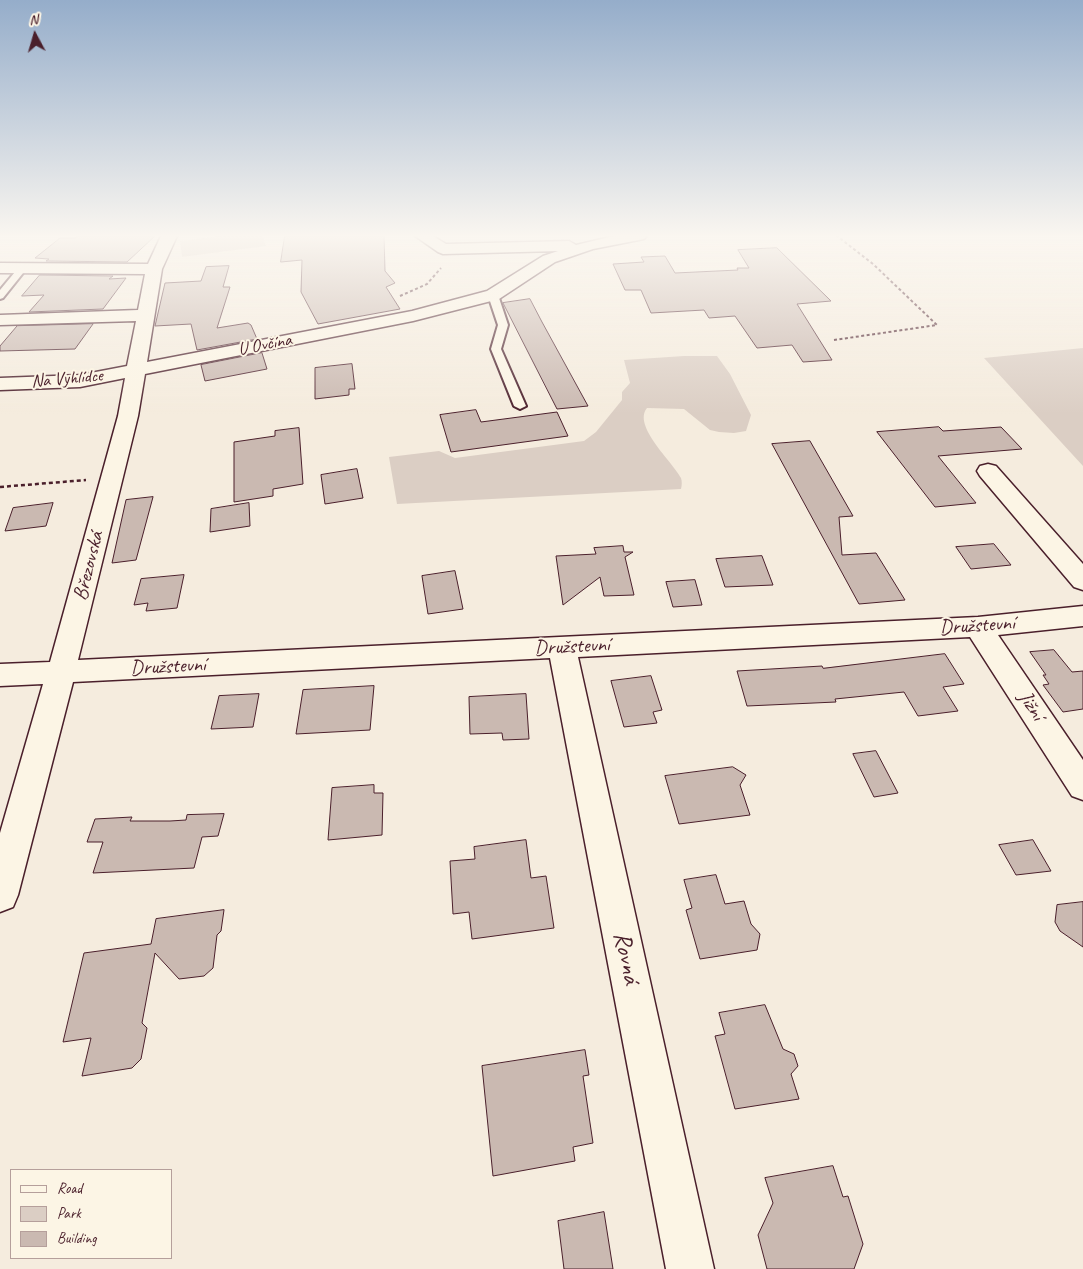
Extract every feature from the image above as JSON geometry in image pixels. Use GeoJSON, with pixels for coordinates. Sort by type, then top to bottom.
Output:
{"type":"FeatureCollection","features":[{"type":"Feature","properties":{"kind":"street","name":"Březovská"},"geometry":{"type":"LineString","coordinates":[[0,895],[128,416],[134,371],[149,295]]}},
{"type":"Feature","properties":{"kind":"street","name":"U Ovčína"},"geometry":{"type":"LineString","coordinates":[[134,371],[413,316],[492,295]]}},
{"type":"Feature","properties":{"kind":"street"},"geometry":{"type":"LineString","coordinates":[[0,320],[146,315]]}},
{"type":"Feature","properties":{"kind":"street","name":"Na Vyhlídce"},"geometry":{"type":"LineString","coordinates":[[0,384],[80,380],[134,371]]}},
{"type":"Feature","properties":{"kind":"street"},"geometry":{"type":"LineString","coordinates":[[988,471],[1083,581]]}},
{"type":"Feature","properties":{"kind":"street","name":"Družstevní"},"geometry":{"type":"LineString","coordinates":[[0,675],[978,627],[1083,616]]}},
{"type":"Feature","properties":{"kind":"street","name":"Jižní"},"geometry":{"type":"LineString","coordinates":[[978,627],[1083,786]]}},
{"type":"Feature","properties":{"kind":"street","name":"Rovná"},"geometry":{"type":"LineString","coordinates":[[562,648],[690,1269]]}},
{"type":"Feature","properties":{"kind":"lane"},"geometry":{"type":"LineString","coordinates":[[493,295],[503,325],[496,349],[520,406]]}},
{"type":"Feature","properties":{"kind":"path"},"geometry":{"type":"LineString","coordinates":[[403,295],[399,297],[413,316]]}},
{"type":"Feature","properties":{"kind":"path"},"geometry":{"type":"LineString","coordinates":[[834,340],[937,325],[906,295]]}},
{"type":"Feature","properties":{"kind":"path"},"geometry":{"type":"LineString","coordinates":[[0,487],[111,478]]}},
{"type":"Feature","properties":{"kind":"green space"},"geometry":{"type":"Polygon","coordinates":[[[1083,348],[1083,466],[984,358],[1083,348]]]}},
{"type":"Feature","properties":{"kind":"green space"},"geometry":{"type":"Polygon","coordinates":[[[717,356],[730,374],[751,415],[746,431],[734,433],[719,432],[710,430],[684,409],[647,408],[644,416],[649,434],[677,471],[681,478],[681,489],[397,504],[389,457],[439,451],[455,458],[584,441],[596,432],[622,400],[622,392],[630,383],[624,360],[717,356]]]}},
{"type":"Feature","properties":{"kind":"building"},"geometry":{"type":"Polygon","coordinates":[[[44,295],[113,295],[103,309],[29,312],[44,295]]]}},
{"type":"Feature","properties":{"kind":"building"},"geometry":{"type":"Polygon","coordinates":[[[162,295],[227,295],[217,328],[248,323],[251,325],[257,339],[197,350],[191,324],[155,326],[162,295]]]}},
{"type":"Feature","properties":{"kind":"building"},"geometry":{"type":"Polygon","coordinates":[[[303,295],[391,295],[400,309],[318,324],[303,295]]]}},
{"type":"Feature","properties":{"kind":"building"},"geometry":{"type":"Polygon","coordinates":[[[643,295],[825,295],[831,301],[797,304],[832,360],[803,362],[792,345],[757,348],[735,316],[709,318],[704,310],[651,313],[643,295]]]}},
{"type":"Feature","properties":{"kind":"building"},"geometry":{"type":"Polygon","coordinates":[[[530,299],[588,406],[557,409],[503,303],[530,299]]]}},
{"type":"Feature","properties":{"kind":"building"},"geometry":{"type":"Polygon","coordinates":[[[93,324],[75,349],[0,351],[0,346],[17,326],[93,324]]]}},
{"type":"Feature","properties":{"kind":"building"},"geometry":{"type":"Polygon","coordinates":[[[262,353],[267,369],[205,381],[201,365],[262,353]]]}},
{"type":"Feature","properties":{"kind":"building"},"geometry":{"type":"Polygon","coordinates":[[[352,364],[355,389],[349,389],[349,395],[315,399],[315,368],[352,364]]]}},
{"type":"Feature","properties":{"kind":"building"},"geometry":{"type":"Polygon","coordinates":[[[476,410],[481,422],[557,412],[568,436],[451,452],[440,415],[476,410]]]}},
{"type":"Feature","properties":{"kind":"building"},"geometry":{"type":"Polygon","coordinates":[[[939,427],[943,431],[1001,427],[1022,449],[938,456],[976,503],[935,507],[877,432],[939,427]]]}},
{"type":"Feature","properties":{"kind":"building"},"geometry":{"type":"Polygon","coordinates":[[[299,428],[303,484],[273,489],[273,496],[234,502],[234,442],[275,436],[275,431],[299,428]]]}},
{"type":"Feature","properties":{"kind":"building"},"geometry":{"type":"Polygon","coordinates":[[[810,441],[853,516],[839,517],[842,555],[876,553],[905,600],[859,604],[772,444],[810,441]]]}},
{"type":"Feature","properties":{"kind":"building"},"geometry":{"type":"Polygon","coordinates":[[[357,469],[363,498],[325,504],[321,475],[357,469]]]}},
{"type":"Feature","properties":{"kind":"building"},"geometry":{"type":"Polygon","coordinates":[[[153,497],[136,560],[112,563],[126,500],[153,497]]]}},
{"type":"Feature","properties":{"kind":"building"},"geometry":{"type":"Polygon","coordinates":[[[53,503],[46,526],[5,531],[13,508],[53,503]]]}},
{"type":"Feature","properties":{"kind":"building"},"geometry":{"type":"Polygon","coordinates":[[[249,503],[250,526],[210,532],[211,509],[249,503]]]}},
{"type":"Feature","properties":{"kind":"building"},"geometry":{"type":"Polygon","coordinates":[[[994,544],[1011,565],[971,569],[956,547],[994,544]]]}},
{"type":"Feature","properties":{"kind":"building"},"geometry":{"type":"Polygon","coordinates":[[[623,546],[624,552],[633,552],[625,557],[634,595],[604,596],[600,577],[563,605],[556,556],[596,554],[594,548],[623,546]]]}},
{"type":"Feature","properties":{"kind":"building"},"geometry":{"type":"Polygon","coordinates":[[[762,556],[773,585],[725,587],[716,559],[762,556]]]}},
{"type":"Feature","properties":{"kind":"building"},"geometry":{"type":"Polygon","coordinates":[[[455,571],[463,609],[428,614],[422,576],[455,571]]]}},
{"type":"Feature","properties":{"kind":"building"},"geometry":{"type":"Polygon","coordinates":[[[184,575],[177,608],[146,611],[148,603],[134,605],[141,579],[184,575]]]}},
{"type":"Feature","properties":{"kind":"building"},"geometry":{"type":"Polygon","coordinates":[[[695,580],[702,605],[673,607],[666,582],[695,580]]]}},
{"type":"Feature","properties":{"kind":"building"},"geometry":{"type":"Polygon","coordinates":[[[1054,650],[1072,672],[1083,671],[1083,709],[1063,712],[1043,685],[1049,684],[1043,675],[1046,675],[1030,652],[1054,650]]]}},
{"type":"Feature","properties":{"kind":"building"},"geometry":{"type":"Polygon","coordinates":[[[945,654],[964,684],[943,687],[958,711],[918,716],[904,692],[835,699],[836,702],[747,706],[737,671],[822,666],[823,668],[945,654]]]}},
{"type":"Feature","properties":{"kind":"building"},"geometry":{"type":"Polygon","coordinates":[[[651,676],[662,710],[653,712],[657,723],[624,727],[611,681],[651,676]]]}},
{"type":"Feature","properties":{"kind":"building"},"geometry":{"type":"Polygon","coordinates":[[[374,686],[370,730],[296,734],[303,690],[374,686]]]}},
{"type":"Feature","properties":{"kind":"building"},"geometry":{"type":"Polygon","coordinates":[[[259,694],[253,727],[211,729],[219,696],[259,694]]]}},
{"type":"Feature","properties":{"kind":"building"},"geometry":{"type":"Polygon","coordinates":[[[526,694],[529,739],[503,740],[502,733],[470,734],[469,697],[526,694]]]}},
{"type":"Feature","properties":{"kind":"building"},"geometry":{"type":"Polygon","coordinates":[[[876,751],[898,793],[874,797],[853,754],[876,751]]]}},
{"type":"Feature","properties":{"kind":"building"},"geometry":{"type":"Polygon","coordinates":[[[733,767],[746,775],[740,785],[750,815],[679,824],[665,776],[733,767]]]}},
{"type":"Feature","properties":{"kind":"building"},"geometry":{"type":"Polygon","coordinates":[[[374,785],[374,793],[383,793],[382,835],[328,840],[332,788],[374,785]]]}},
{"type":"Feature","properties":{"kind":"building"},"geometry":{"type":"Polygon","coordinates":[[[224,814],[218,836],[202,837],[194,868],[93,873],[103,842],[87,842],[95,819],[132,817],[130,821],[170,821],[186,820],[187,815],[224,814]]]}},
{"type":"Feature","properties":{"kind":"building"},"geometry":{"type":"Polygon","coordinates":[[[526,840],[531,878],[546,876],[554,928],[472,939],[469,912],[453,914],[450,861],[475,859],[474,847],[526,840]]]}},
{"type":"Feature","properties":{"kind":"building"},"geometry":{"type":"Polygon","coordinates":[[[1033,840],[1051,871],[1016,875],[999,845],[1033,840]]]}},
{"type":"Feature","properties":{"kind":"building"},"geometry":{"type":"Polygon","coordinates":[[[716,875],[725,904],[744,901],[751,924],[760,934],[757,950],[700,959],[686,910],[692,908],[684,880],[716,875]]]}},
{"type":"Feature","properties":{"kind":"building"},"geometry":{"type":"Polygon","coordinates":[[[1083,902],[1083,947],[1060,931],[1055,922],[1057,905],[1083,902]]]}},
{"type":"Feature","properties":{"kind":"building"},"geometry":{"type":"Polygon","coordinates":[[[224,910],[221,931],[217,935],[213,968],[204,976],[179,979],[155,953],[142,1023],[147,1028],[141,1059],[132,1068],[82,1076],[91,1038],[63,1042],[84,953],[151,944],[156,919],[224,910]]]}},
{"type":"Feature","properties":{"kind":"building"},"geometry":{"type":"Polygon","coordinates":[[[765,1005],[783,1049],[794,1054],[798,1066],[791,1074],[799,1099],[735,1109],[715,1036],[725,1034],[719,1013],[765,1005]]]}},
{"type":"Feature","properties":{"kind":"building"},"geometry":{"type":"Polygon","coordinates":[[[585,1050],[589,1075],[583,1076],[593,1143],[573,1147],[575,1161],[493,1176],[482,1066],[585,1050]]]}},
{"type":"Feature","properties":{"kind":"building"},"geometry":{"type":"Polygon","coordinates":[[[833,1166],[843,1197],[848,1196],[863,1244],[854,1269],[767,1269],[758,1235],[773,1203],[765,1178],[833,1166]]]}},
{"type":"Feature","properties":{"kind":"building"},"geometry":{"type":"Polygon","coordinates":[[[604,1212],[613,1269],[564,1269],[558,1221],[604,1212]]]}}]}
